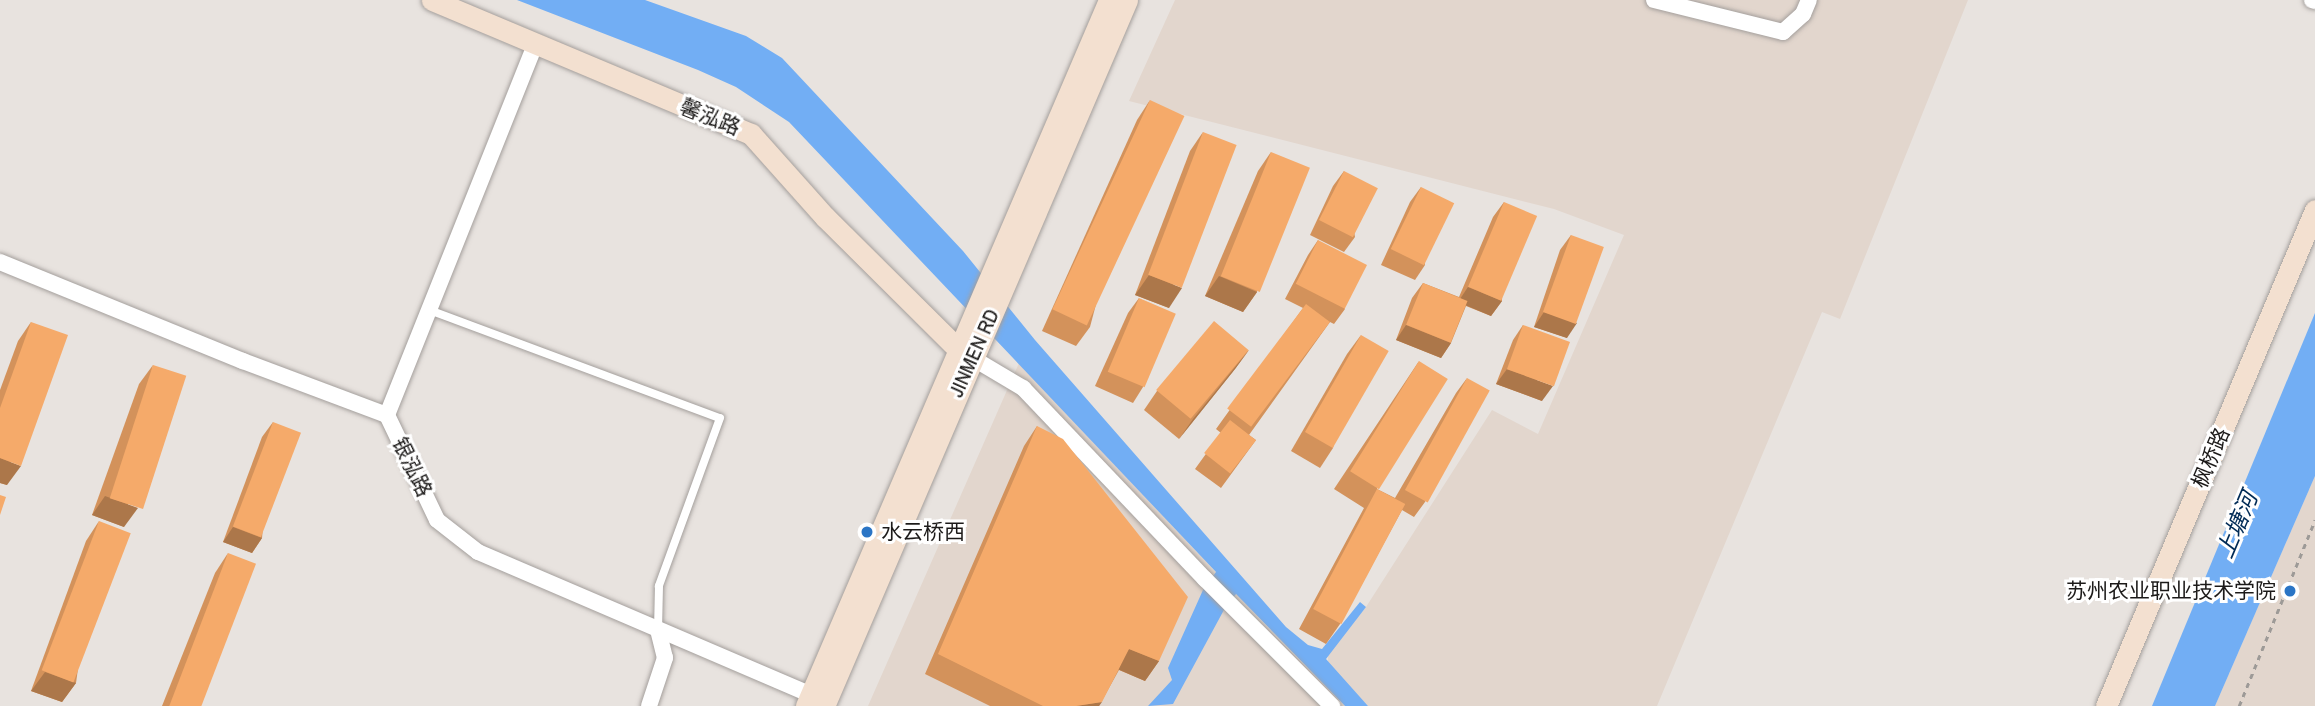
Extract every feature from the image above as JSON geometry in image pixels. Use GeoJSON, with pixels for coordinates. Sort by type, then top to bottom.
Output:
{"type":"FeatureCollection","features":[{"type":"Feature","properties":{"kind":"main road","name":"馨泓路"},"geometry":{"type":"LineString","coordinates":[[432,0],[751,134],[825,217],[965,353]]}},
{"type":"Feature","properties":{"kind":"main road","name":"JINMEN RD"},"geometry":{"type":"LineString","coordinates":[[996,284],[1109,0]]}},
{"type":"Feature","properties":{"kind":"main road","name":"JINMEN RD"},"geometry":{"type":"LineString","coordinates":[[814,702],[977,323],[1127,0]]}},
{"type":"Feature","properties":{"kind":"main road","name":"枫桥路"},"geometry":{"type":"LineString","coordinates":[[2106,706],[2315,210]]}},
{"type":"Feature","properties":{"kind":"street"},"geometry":{"type":"LineString","coordinates":[[1654,0],[1783,32],[1803,14],[1809,0]]}},
{"type":"Feature","properties":{"kind":"street"},"geometry":{"type":"LineString","coordinates":[[387,415],[535,45]]}},
{"type":"Feature","properties":{"kind":"street","name":"银泓路"},"geometry":{"type":"LineString","coordinates":[[0,262],[243,361],[387,415],[437,520],[478,552],[814,702]]}},
{"type":"Feature","properties":{"kind":"street"},"geometry":{"type":"LineString","coordinates":[[965,353],[1023,388],[1205,579],[1332,706]]}},
{"type":"Feature","properties":{"kind":"street"},"geometry":{"type":"LineString","coordinates":[[649,706],[665,658],[657,630]]}},
{"type":"Feature","properties":{"kind":"lane"},"geometry":{"type":"LineString","coordinates":[[429,310],[720,418],[659,586],[657,630]]}},
{"type":"Feature","properties":{"kind":"path"},"geometry":{"type":"LineString","coordinates":[[2239,706],[2315,520]]}},
{"type":"Feature","properties":{"kind":"shaded area"},"geometry":{"type":"Polygon","coordinates":[[[1175,0],[1968,0],[1840,319],[1822,312],[1657,706],[1368,706],[1328,664],[1328,654],[1366,607],[1492,410],[1538,434],[1624,235],[1554,209],[1129,101],[1175,0]]]}},
{"type":"Feature","properties":{"kind":"shaded area"},"geometry":{"type":"Polygon","coordinates":[[[1019,363],[1275,635],[1345,706],[868,706],[1019,363]]]}},
{"type":"Feature","properties":{"kind":"shaded area","name":"苏州农业职业技术学院"},"geometry":{"type":"Polygon","coordinates":[[[2315,476],[2315,706],[2215,706],[2315,476]]]}},
{"type":"Feature","properties":{"kind":"water"},"geometry":{"type":"Polygon","coordinates":[[[517,0],[645,0],[746,36],[782,58],[963,251],[1035,340],[1286,627],[1308,645],[1322,649],[1360,602],[1366,607],[1326,659],[1368,706],[1345,706],[1236,594],[1225,608],[1173,704],[1148,706],[1172,680],[1168,668],[1203,590],[1216,572],[789,122],[736,87],[517,0]]]}},
{"type":"Feature","properties":{"kind":"water","name":"上塘河"},"geometry":{"type":"Polygon","coordinates":[[[2315,313],[2315,476],[2215,706],[2152,706],[2315,313]]]}},
{"type":"Feature","properties":{"kind":"building"},"geometry":{"type":"Polygon","coordinates":[[[1150,100],[1184,116],[1087,325],[1052,309],[1150,100]]]}},
{"type":"Feature","properties":{"kind":"building"},"geometry":{"type":"Polygon","coordinates":[[[1203,132],[1237,145],[1182,288],[1148,275],[1203,132]]]}},
{"type":"Feature","properties":{"kind":"building"},"geometry":{"type":"Polygon","coordinates":[[[1271,152],[1310,168],[1260,292],[1221,276],[1271,152]]]}},
{"type":"Feature","properties":{"kind":"building"},"geometry":{"type":"Polygon","coordinates":[[[1344,171],[1378,188],[1353,237],[1319,220],[1344,171]]]}},
{"type":"Feature","properties":{"kind":"building"},"geometry":{"type":"Polygon","coordinates":[[[1421,187],[1454,203],[1424,265],[1391,249],[1421,187]]]}},
{"type":"Feature","properties":{"kind":"building"},"geometry":{"type":"Polygon","coordinates":[[[1504,202],[1537,216],[1501,301],[1468,287],[1504,202]]]}},
{"type":"Feature","properties":{"kind":"building"},"geometry":{"type":"Polygon","coordinates":[[[1571,235],[1604,247],[1576,324],[1543,312],[1571,235]]]}},
{"type":"Feature","properties":{"kind":"building"},"geometry":{"type":"Polygon","coordinates":[[[1318,240],[1367,265],[1345,309],[1296,284],[1318,240]]]}},
{"type":"Feature","properties":{"kind":"building"},"geometry":{"type":"Polygon","coordinates":[[[1423,283],[1468,301],[1451,343],[1406,325],[1423,283]]]}},
{"type":"Feature","properties":{"kind":"building"},"geometry":{"type":"Polygon","coordinates":[[[1139,298],[1176,314],[1145,387],[1108,372],[1139,298]]]}},
{"type":"Feature","properties":{"kind":"building"},"geometry":{"type":"Polygon","coordinates":[[[1306,304],[1330,322],[1251,427],[1227,409],[1306,304]]]}},
{"type":"Feature","properties":{"kind":"building"},"geometry":{"type":"Polygon","coordinates":[[[1214,321],[1248,350],[1191,419],[1156,390],[1214,321]]]}},
{"type":"Feature","properties":{"kind":"building"},"geometry":{"type":"Polygon","coordinates":[[[31,322],[68,335],[21,466],[0,458],[0,408],[31,322]]]}},
{"type":"Feature","properties":{"kind":"building"},"geometry":{"type":"Polygon","coordinates":[[[1523,325],[1570,342],[1554,386],[1507,369],[1523,325]]]}},
{"type":"Feature","properties":{"kind":"building"},"geometry":{"type":"Polygon","coordinates":[[[1361,335],[1389,351],[1333,448],[1305,432],[1361,335]]]}},
{"type":"Feature","properties":{"kind":"building"},"geometry":{"type":"Polygon","coordinates":[[[1419,361],[1448,379],[1379,489],[1350,471],[1419,361]]]}},
{"type":"Feature","properties":{"kind":"building"},"geometry":{"type":"Polygon","coordinates":[[[153,365],[186,376],[143,509],[110,498],[153,365]]]}},
{"type":"Feature","properties":{"kind":"building"},"geometry":{"type":"Polygon","coordinates":[[[1467,378],[1490,391],[1428,503],[1405,490],[1467,378]]]}},
{"type":"Feature","properties":{"kind":"building"},"geometry":{"type":"Polygon","coordinates":[[[1230,420],[1256,440],[1230,473],[1204,453],[1230,420]]]}},
{"type":"Feature","properties":{"kind":"building"},"geometry":{"type":"Polygon","coordinates":[[[273,422],[301,433],[261,537],[233,527],[273,422]]]}},
{"type":"Feature","properties":{"kind":"building"},"geometry":{"type":"Polygon","coordinates":[[[1037,426],[1063,439],[1188,597],[1159,661],[1129,649],[1102,702],[1076,706],[1043,706],[938,654],[1037,426]]]}},
{"type":"Feature","properties":{"kind":"building"},"geometry":{"type":"Polygon","coordinates":[[[1377,489],[1405,504],[1341,624],[1313,609],[1377,489]]]}},
{"type":"Feature","properties":{"kind":"building"},"geometry":{"type":"Polygon","coordinates":[[[0,495],[6,497],[0,515],[0,495]]]}},
{"type":"Feature","properties":{"kind":"building"},"geometry":{"type":"Polygon","coordinates":[[[99,521],[131,533],[73,683],[42,670],[99,521]]]}},
{"type":"Feature","properties":{"kind":"building"},"geometry":{"type":"Polygon","coordinates":[[[228,553],[256,564],[201,706],[169,706],[228,553]]]}},
{"type":"Feature","properties":{"kind":"place","name":"水云桥西"},"geometry":{"type":"Point","coordinates":[867,532]}},
{"type":"Feature","properties":{"kind":"place","name":"苏州农业职业技术学院"},"geometry":{"type":"Point","coordinates":[2290,591]}}]}
